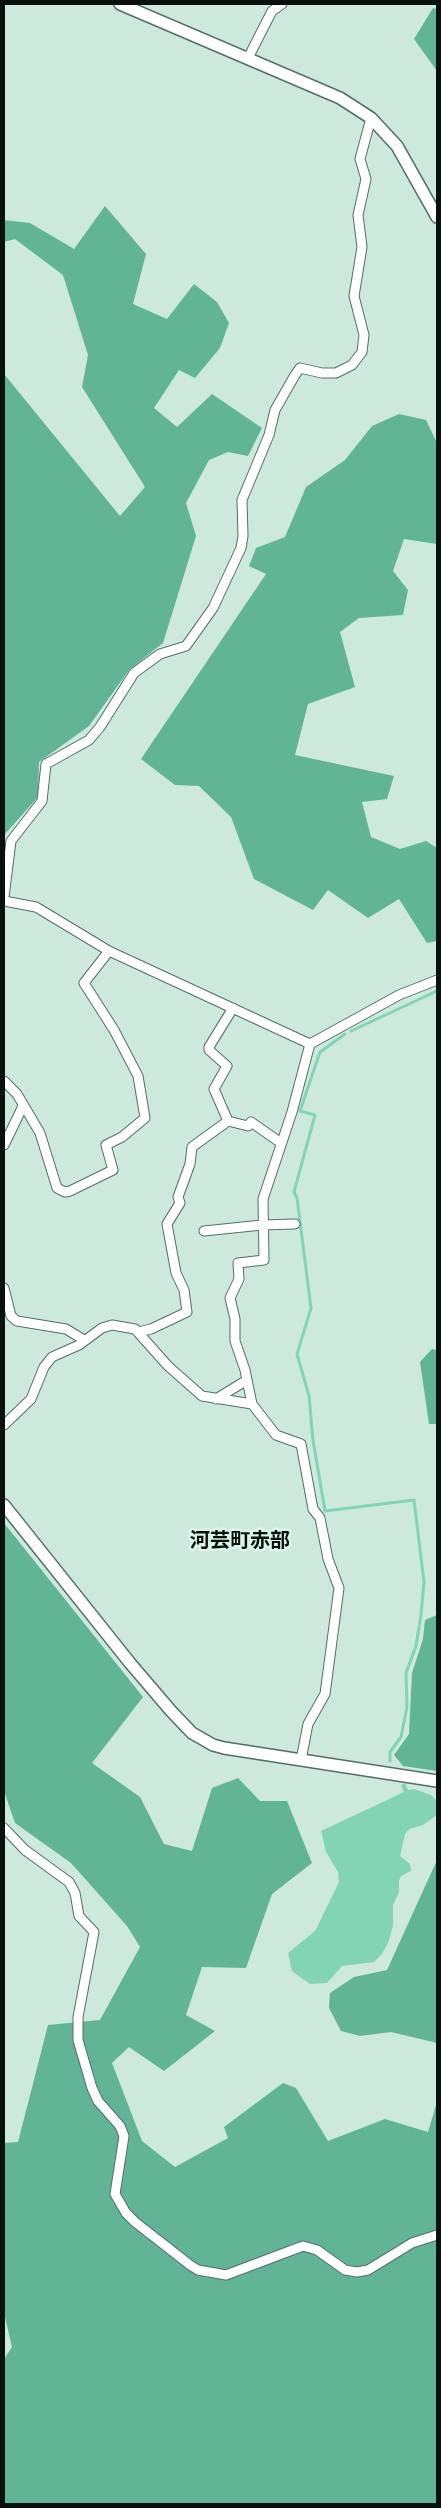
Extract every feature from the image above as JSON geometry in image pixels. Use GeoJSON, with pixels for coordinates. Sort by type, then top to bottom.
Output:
{"type":"FeatureCollection","features":[{"type":"Feature","properties":{"kind":"street"},"geometry":{"type":"LineString","coordinates":[[248,58],[272,11],[282,4]]}},
{"type":"Feature","properties":{"kind":"street"},"geometry":{"type":"LineString","coordinates":[[127,5],[340,98],[371,118],[397,146],[437,217]]}},
{"type":"Feature","properties":{"kind":"street"},"geometry":{"type":"LineString","coordinates":[[4,897],[11,841],[42,800],[46,764],[94,735],[134,673],[160,654],[186,646],[213,608],[240,548],[243,536],[242,500],[269,435],[275,410],[295,375],[300,368],[322,373],[336,373],[352,365],[362,352],[364,335],[354,296],[362,247],[358,214],[366,179],[360,158],[371,118]]}},
{"type":"Feature","properties":{"kind":"street"},"geometry":{"type":"LineString","coordinates":[[4,902],[36,906],[109,951],[310,1044]]}},
{"type":"Feature","properties":{"kind":"street"},"geometry":{"type":"LineString","coordinates":[[4,1081],[14,1090],[40,1133],[54,1184],[65,1192],[83,1186],[113,1170],[106,1145],[122,1137],[144,1118],[138,1076],[114,1030],[84,982],[109,951]]}},
{"type":"Feature","properties":{"kind":"street"},"geometry":{"type":"LineString","coordinates":[[301,1760],[308,1724],[325,1694],[339,1588],[328,1559],[320,1518],[313,1509],[301,1444],[276,1435],[252,1404],[235,1341],[235,1319],[230,1298],[239,1279],[238,1263],[264,1260],[262,1225],[264,1199],[310,1044],[399,995],[437,980]]}},
{"type":"Feature","properties":{"kind":"street"},"geometry":{"type":"LineString","coordinates":[[233,1008],[209,1047],[209,1050],[227,1066],[214,1089],[228,1120],[248,1126],[251,1122],[281,1143]]}},
{"type":"Feature","properties":{"kind":"street"},"geometry":{"type":"LineString","coordinates":[[4,1145],[23,1106]]}},
{"type":"Feature","properties":{"kind":"street"},"geometry":{"type":"LineString","coordinates":[[138,1332],[151,1329],[187,1312],[184,1290],[176,1273],[167,1224],[180,1203],[178,1197],[190,1164],[192,1147],[228,1120]]}},
{"type":"Feature","properties":{"kind":"street"},"geometry":{"type":"LineString","coordinates":[[204,1230],[295,1224]]}},
{"type":"Feature","properties":{"kind":"street"},"geometry":{"type":"LineString","coordinates":[[4,1288],[11,1316],[17,1321],[66,1329],[84,1340]]}},
{"type":"Feature","properties":{"kind":"street"},"geometry":{"type":"LineString","coordinates":[[4,1425],[31,1399],[44,1367],[52,1357],[79,1346],[84,1340],[102,1328],[112,1325],[128,1327],[138,1332],[146,1343],[202,1396],[252,1404]]}},
{"type":"Feature","properties":{"kind":"street"},"geometry":{"type":"LineString","coordinates":[[216,1399],[247,1380]]}},
{"type":"Feature","properties":{"kind":"street"},"geometry":{"type":"LineString","coordinates":[[4,1505],[154,1690],[192,1733],[213,1745],[224,1748],[437,1781]]}},
{"type":"Feature","properties":{"kind":"street"},"geometry":{"type":"LineString","coordinates":[[4,1828],[25,1850],[66,1877],[75,1892],[79,1916],[94,1932],[78,2017],[78,2040],[92,2088],[98,2101],[120,2126],[124,2136],[116,2194],[126,2213],[135,2222],[198,2270],[226,2276],[303,2246],[317,2250],[345,2270],[356,2272],[368,2270],[412,2243],[437,2235]]}},
{"type":"Feature","properties":{"kind":"shaded area"},"geometry":{"type":"Polygon","coordinates":[[[433,8],[437,9],[437,71],[414,39],[433,8]]]}},
{"type":"Feature","properties":{"kind":"shaded area"},"geometry":{"type":"Polygon","coordinates":[[[105,206],[146,254],[133,304],[167,319],[194,284],[217,302],[229,323],[220,348],[195,378],[179,370],[154,408],[177,427],[212,394],[262,428],[248,456],[228,452],[209,460],[186,503],[196,536],[163,643],[129,670],[89,726],[39,762],[38,797],[5,834],[4,374],[120,516],[145,487],[82,387],[88,355],[63,275],[15,239],[4,242],[4,220],[30,223],[74,249],[105,206]]]}},
{"type":"Feature","properties":{"kind":"shaded area"},"geometry":{"type":"Polygon","coordinates":[[[399,414],[426,420],[437,443],[437,544],[404,539],[393,571],[408,590],[403,615],[359,618],[340,632],[355,687],[308,704],[295,755],[394,776],[387,799],[362,802],[371,837],[400,849],[426,841],[437,848],[437,941],[427,943],[399,899],[368,918],[328,890],[313,910],[254,879],[231,817],[199,786],[175,785],[141,759],[266,574],[249,566],[256,548],[285,537],[306,487],[345,460],[372,426],[399,414]]]}},
{"type":"Feature","properties":{"kind":"shaded area"},"geometry":{"type":"Polygon","coordinates":[[[432,1349],[437,1350],[437,1424],[429,1424],[420,1362],[432,1349]]]}},
{"type":"Feature","properties":{"kind":"shaded area"},"geometry":{"type":"Polygon","coordinates":[[[4,1523],[143,1697],[92,1763],[140,1797],[164,1844],[192,1851],[212,1788],[238,1778],[260,1801],[287,1801],[312,1863],[272,1894],[246,1968],[202,1967],[186,2015],[215,2031],[164,2071],[129,2047],[112,2063],[142,2141],[175,2167],[228,2138],[224,2127],[283,2083],[296,2088],[328,2141],[385,2119],[428,2132],[437,2102],[437,2504],[4,2504],[4,2359],[12,2347],[4,2313],[4,2143],[18,2142],[48,2025],[100,2020],[140,1947],[127,1926],[71,1863],[15,1823],[4,1791],[4,1523]]]}},
{"type":"Feature","properties":{"kind":"shaded area"},"geometry":{"type":"Polygon","coordinates":[[[437,1615],[437,1771],[403,1766],[394,1755],[409,1734],[412,1673],[423,1639],[425,1620],[437,1615]]]}},
{"type":"Feature","properties":{"kind":"shaded area"},"geometry":{"type":"Polygon","coordinates":[[[405,1783],[408,1790],[414,1789],[431,1795],[437,1801],[437,1815],[423,1825],[409,1829],[405,1834],[400,1856],[410,1864],[411,1871],[401,1876],[399,1881],[399,1892],[393,1905],[393,1926],[388,1943],[382,1954],[374,1962],[342,1966],[327,1983],[310,1984],[292,1971],[288,1953],[315,1931],[339,1882],[338,1872],[326,1852],[321,1831],[404,1792],[401,1785],[405,1783]]]}},
{"type":"Feature","properties":{"kind":"shaded area"},"geometry":{"type":"Polygon","coordinates":[[[437,1860],[437,2043],[391,2032],[360,2036],[341,2031],[329,2008],[330,1993],[354,1977],[387,1970],[437,1860]]]}},
{"type":"Feature","properties":{"kind":"waterway"},"geometry":{"type":"LineString","coordinates":[[351,1031],[437,991]]}},
{"type":"Feature","properties":{"kind":"waterway"},"geometry":{"type":"LineString","coordinates":[[345,1034],[320,1052],[300,1111],[315,1115],[294,1192],[297,1198],[311,1308],[297,1354],[309,1396],[313,1440],[325,1511],[414,1500],[424,1582],[421,1615],[416,1646],[406,1673],[407,1707],[401,1737],[390,1752],[390,1761]]}},
{"type":"Feature","properties":{"kind":"district","name":"河芸町赤部"},"geometry":{"type":"Point","coordinates":[240,1542]}}]}
